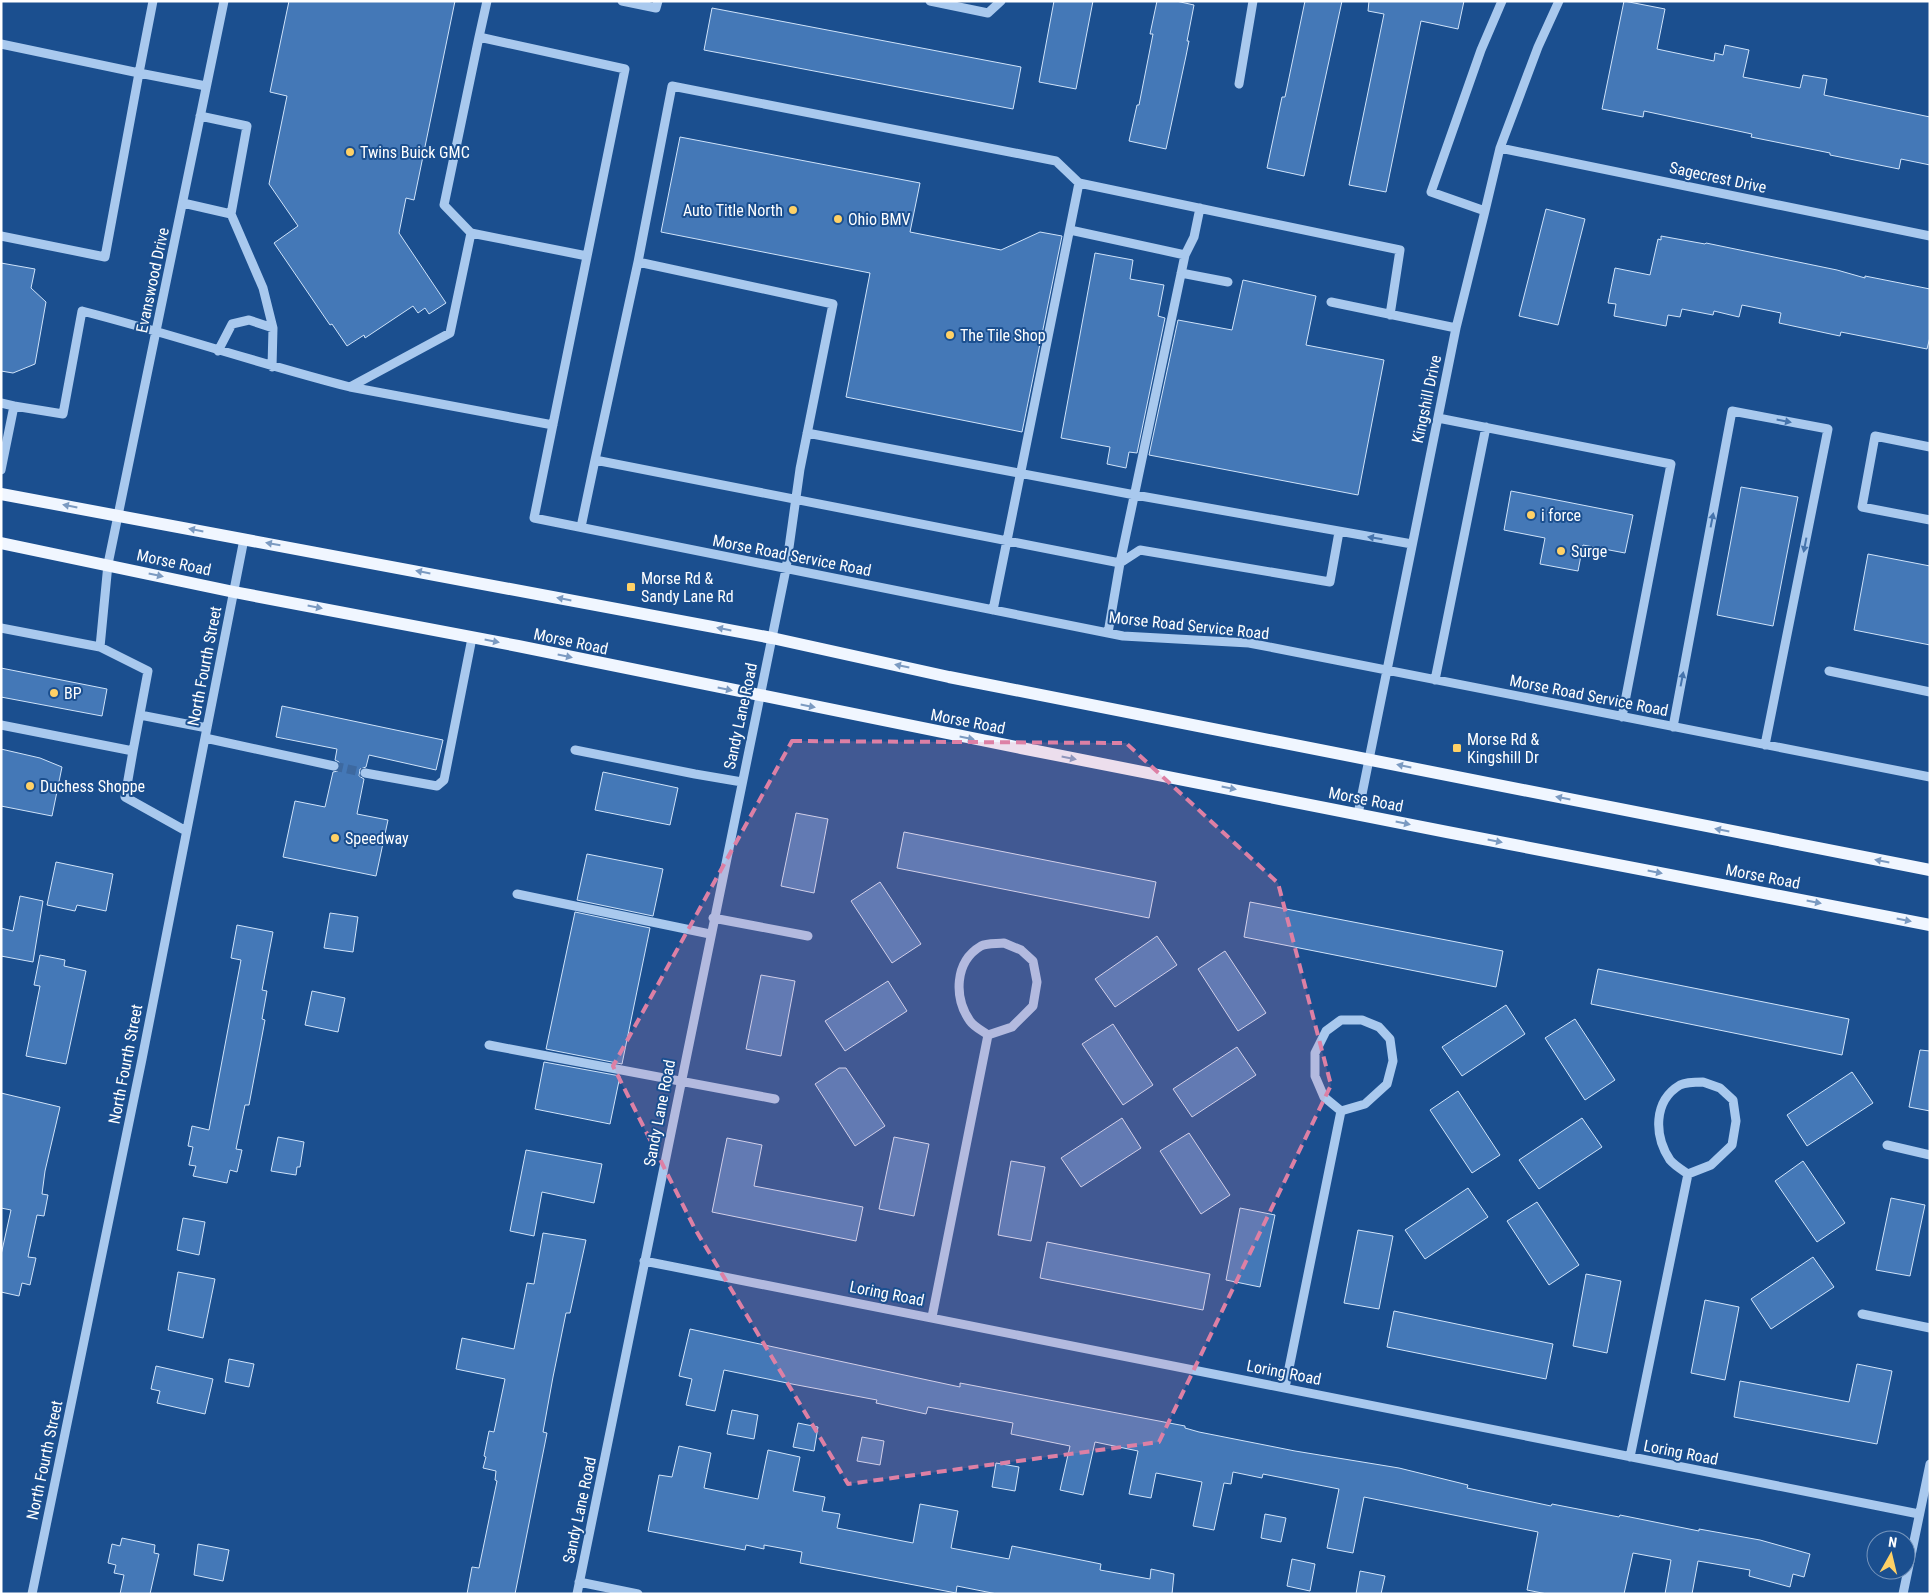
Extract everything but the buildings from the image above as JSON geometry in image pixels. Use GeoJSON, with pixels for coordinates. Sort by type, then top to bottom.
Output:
{"type":"FeatureCollection","features":[{"type":"Feature","properties":{"kind":"main road"},"geometry":{"type":"LineString","coordinates":[[1,494],[772,638],[949,677],[1930,870]]}},
{"type":"Feature","properties":{"kind":"main road","name":"Morse Road"},"geometry":{"type":"LineString","coordinates":[[1,543],[234,592],[1457,834],[1930,925]]}},
{"type":"Feature","properties":{"kind":"street"},"geometry":{"type":"LineString","coordinates":[[1,236],[104,257],[153,1]]}},
{"type":"Feature","properties":{"kind":"street","name":"Evanswood Drive"},"geometry":{"type":"LineString","coordinates":[[100,647],[108,564],[224,1]]}},
{"type":"Feature","properties":{"kind":"street"},"geometry":{"type":"LineString","coordinates":[[487,1],[444,205],[471,233],[587,256]]}},
{"type":"Feature","properties":{"kind":"street"},"geometry":{"type":"LineString","coordinates":[[622,1],[656,8],[658,1]]}},
{"type":"Feature","properties":{"kind":"street"},"geometry":{"type":"LineString","coordinates":[[930,1],[988,13],[1001,1]]}},
{"type":"Feature","properties":{"kind":"street"},"geometry":{"type":"LineString","coordinates":[[1239,84],[1253,1]]}},
{"type":"Feature","properties":{"kind":"street"},"geometry":{"type":"LineString","coordinates":[[1485,211],[1431,192],[1481,50],[1502,1]]}},
{"type":"Feature","properties":{"kind":"street","name":"Kingshill Drive"},"geometry":{"type":"LineString","coordinates":[[1358,814],[1456,328],[1500,148],[1538,47],[1559,1]]}},
{"type":"Feature","properties":{"kind":"street"},"geometry":{"type":"LineString","coordinates":[[1,403],[63,414],[82,311],[157,330],[272,367],[350,387],[553,425],[625,69],[479,37]]}},
{"type":"Feature","properties":{"kind":"street"},"geometry":{"type":"LineString","coordinates":[[1,44],[206,86]]}},
{"type":"Feature","properties":{"kind":"street"},"geometry":{"type":"LineString","coordinates":[[581,527],[638,262],[672,86],[1056,161],[1079,183],[1400,250],[1390,315]]}},
{"type":"Feature","properties":{"kind":"street"},"geometry":{"type":"LineString","coordinates":[[200,116],[247,126],[231,214],[263,288],[273,328],[272,367]]}},
{"type":"Feature","properties":{"kind":"street","name":"Sagecrest Drive"},"geometry":{"type":"LineString","coordinates":[[1500,148],[1930,236]]}},
{"type":"Feature","properties":{"kind":"street"},"geometry":{"type":"LineString","coordinates":[[993,610],[1079,183]]}},
{"type":"Feature","properties":{"kind":"street"},"geometry":{"type":"LineString","coordinates":[[183,203],[231,214]]}},
{"type":"Feature","properties":{"kind":"street"},"geometry":{"type":"LineString","coordinates":[[1108,633],[1120,563],[1181,273],[1185,255],[1194,238],[1200,208]]}},
{"type":"Feature","properties":{"kind":"street"},"geometry":{"type":"LineString","coordinates":[[1070,230],[1185,255]]}},
{"type":"Feature","properties":{"kind":"street"},"geometry":{"type":"LineString","coordinates":[[350,387],[450,333],[471,233]]}},
{"type":"Feature","properties":{"kind":"street","name":"Sandy Lane Road"},"geometry":{"type":"LineString","coordinates":[[577,1594],[713,918],[786,569],[795,500],[833,304],[638,262]]}},
{"type":"Feature","properties":{"kind":"street"},"geometry":{"type":"LineString","coordinates":[[1181,273],[1228,282]]}},
{"type":"Feature","properties":{"kind":"street"},"geometry":{"type":"LineString","coordinates":[[1331,302],[1456,328]]}},
{"type":"Feature","properties":{"kind":"street"},"geometry":{"type":"LineString","coordinates":[[218,351],[232,324],[249,320],[273,328]]}},
{"type":"Feature","properties":{"kind":"street"},"geometry":{"type":"LineString","coordinates":[[1,470],[14,406]]}},
{"type":"Feature","properties":{"kind":"street"},"geometry":{"type":"LineString","coordinates":[[1673,727],[1732,411],[1828,429],[1765,745]]}},
{"type":"Feature","properties":{"kind":"street"},"geometry":{"type":"LineString","coordinates":[[1438,418],[1671,464],[1622,717]]}},
{"type":"Feature","properties":{"kind":"street","name":"Morse Road Service Road"},"geometry":{"type":"LineString","coordinates":[[553,425],[534,518],[1123,636],[1248,643],[1930,777]]}},
{"type":"Feature","properties":{"kind":"street"},"geometry":{"type":"LineString","coordinates":[[1434,680],[1486,428]]}},
{"type":"Feature","properties":{"kind":"street"},"geometry":{"type":"LineString","coordinates":[[807,434],[1412,544]]}},
{"type":"Feature","properties":{"kind":"street"},"geometry":{"type":"LineString","coordinates":[[1930,447],[1875,436],[1862,507],[1930,520]]}},
{"type":"Feature","properties":{"kind":"street"},"geometry":{"type":"LineString","coordinates":[[595,460],[1120,563],[1140,550],[1330,582],[1338,532]]}},
{"type":"Feature","properties":{"kind":"street","name":"North Fourth Street"},"geometry":{"type":"LineString","coordinates":[[32,1594],[144,1050],[244,539]]}},
{"type":"Feature","properties":{"kind":"street"},"geometry":{"type":"LineString","coordinates":[[1,628],[100,647],[148,671],[125,797],[186,831]]}},
{"type":"Feature","properties":{"kind":"street"},"geometry":{"type":"LineString","coordinates":[[365,773],[437,786],[444,780],[472,638]]}},
{"type":"Feature","properties":{"kind":"street"},"geometry":{"type":"LineString","coordinates":[[1829,671],[1930,692]]}},
{"type":"Feature","properties":{"kind":"street"},"geometry":{"type":"LineString","coordinates":[[140,715],[207,728]]}},
{"type":"Feature","properties":{"kind":"street"},"geometry":{"type":"LineString","coordinates":[[1,725],[133,751]]}},
{"type":"Feature","properties":{"kind":"street"},"geometry":{"type":"LineString","coordinates":[[205,738],[334,766]]}},
{"type":"Feature","properties":{"kind":"street"},"geometry":{"type":"LineString","coordinates":[[575,750],[742,782]]}},
{"type":"Feature","properties":{"kind":"street"},"geometry":{"type":"LineString","coordinates":[[517,894],[710,934]]}},
{"type":"Feature","properties":{"kind":"street"},"geometry":{"type":"LineString","coordinates":[[713,918],[808,936]]}},
{"type":"Feature","properties":{"kind":"street"},"geometry":{"type":"LineString","coordinates":[[1004,943],[1021,950],[1033,961],[1037,982],[1033,1006],[1012,1027],[988,1036],[971,1023],[961,1003],[958,980],[968,957],[982,945],[1004,943]]}},
{"type":"Feature","properties":{"kind":"street"},"geometry":{"type":"LineString","coordinates":[[1341,1020],[1362,1020],[1379,1027],[1390,1039],[1392,1061],[1387,1084],[1365,1104],[1341,1111],[1324,1097],[1315,1076],[1315,1053],[1326,1031],[1341,1020]]}},
{"type":"Feature","properties":{"kind":"street"},"geometry":{"type":"LineString","coordinates":[[932,1317],[988,1036]]}},
{"type":"Feature","properties":{"kind":"street"},"geometry":{"type":"LineString","coordinates":[[489,1045],[776,1100]]}},
{"type":"Feature","properties":{"kind":"street"},"geometry":{"type":"LineString","coordinates":[[1703,1082],[1720,1088],[1732,1100],[1736,1121],[1732,1145],[1711,1165],[1688,1174],[1671,1161],[1660,1141],[1658,1118],[1667,1095],[1682,1084],[1703,1082]]}},
{"type":"Feature","properties":{"kind":"street"},"geometry":{"type":"LineString","coordinates":[[1285,1388],[1341,1111]]}},
{"type":"Feature","properties":{"kind":"street"},"geometry":{"type":"LineString","coordinates":[[1887,1146],[1930,1155]]}},
{"type":"Feature","properties":{"kind":"street"},"geometry":{"type":"LineString","coordinates":[[1630,1457],[1688,1174]]}},
{"type":"Feature","properties":{"kind":"street","name":"Loring Road"},"geometry":{"type":"LineString","coordinates":[[644,1261],[1919,1514]]}},
{"type":"Feature","properties":{"kind":"street"},"geometry":{"type":"LineString","coordinates":[[1862,1314],[1930,1328]]}},
{"type":"Feature","properties":{"kind":"street"},"geometry":{"type":"LineString","coordinates":[[1904,1594],[1930,1464]]}},
{"type":"Feature","properties":{"kind":"street"},"geometry":{"type":"LineString","coordinates":[[579,1582],[638,1594]]}},
{"type":"Feature","properties":{"kind":"highlighted area"},"geometry":{"type":"Polygon","coordinates":[[[792,741],[1126,743],[1278,883],[1331,1085],[1159,1442],[848,1484],[695,1229],[613,1066],[792,741]]]}},
{"type":"Feature","properties":{"kind":"tunnel"},"geometry":{"type":"LineString","coordinates":[[334,766],[365,773]]}},
{"type":"Feature","properties":{"kind":"place","name":"Twins Buick GMC"},"geometry":{"type":"Point","coordinates":[350,152]}},
{"type":"Feature","properties":{"kind":"place","name":"Auto Title North"},"geometry":{"type":"Point","coordinates":[793,210]}},
{"type":"Feature","properties":{"kind":"place","name":"Ohio BMV"},"geometry":{"type":"Point","coordinates":[838,219]}},
{"type":"Feature","properties":{"kind":"place","name":"The Tile Shop"},"geometry":{"type":"Point","coordinates":[950,335]}},
{"type":"Feature","properties":{"kind":"place","name":"i force"},"geometry":{"type":"Point","coordinates":[1531,515]}},
{"type":"Feature","properties":{"kind":"place","name":"Surge"},"geometry":{"type":"Point","coordinates":[1561,551]}},
{"type":"Feature","properties":{"kind":"place","name":"Morse Rd & Sandy Lane Rd"},"geometry":{"type":"Point","coordinates":[631,587]}},
{"type":"Feature","properties":{"kind":"place","name":"BP"},"geometry":{"type":"Point","coordinates":[54,693]}},
{"type":"Feature","properties":{"kind":"place","name":"Morse Rd & Kingshill Dr"},"geometry":{"type":"Point","coordinates":[1457,748]}},
{"type":"Feature","properties":{"kind":"place","name":"Duchess Shoppe"},"geometry":{"type":"Point","coordinates":[30,786]}},
{"type":"Feature","properties":{"kind":"place","name":"Speedway"},"geometry":{"type":"Point","coordinates":[335,838]}}]}
